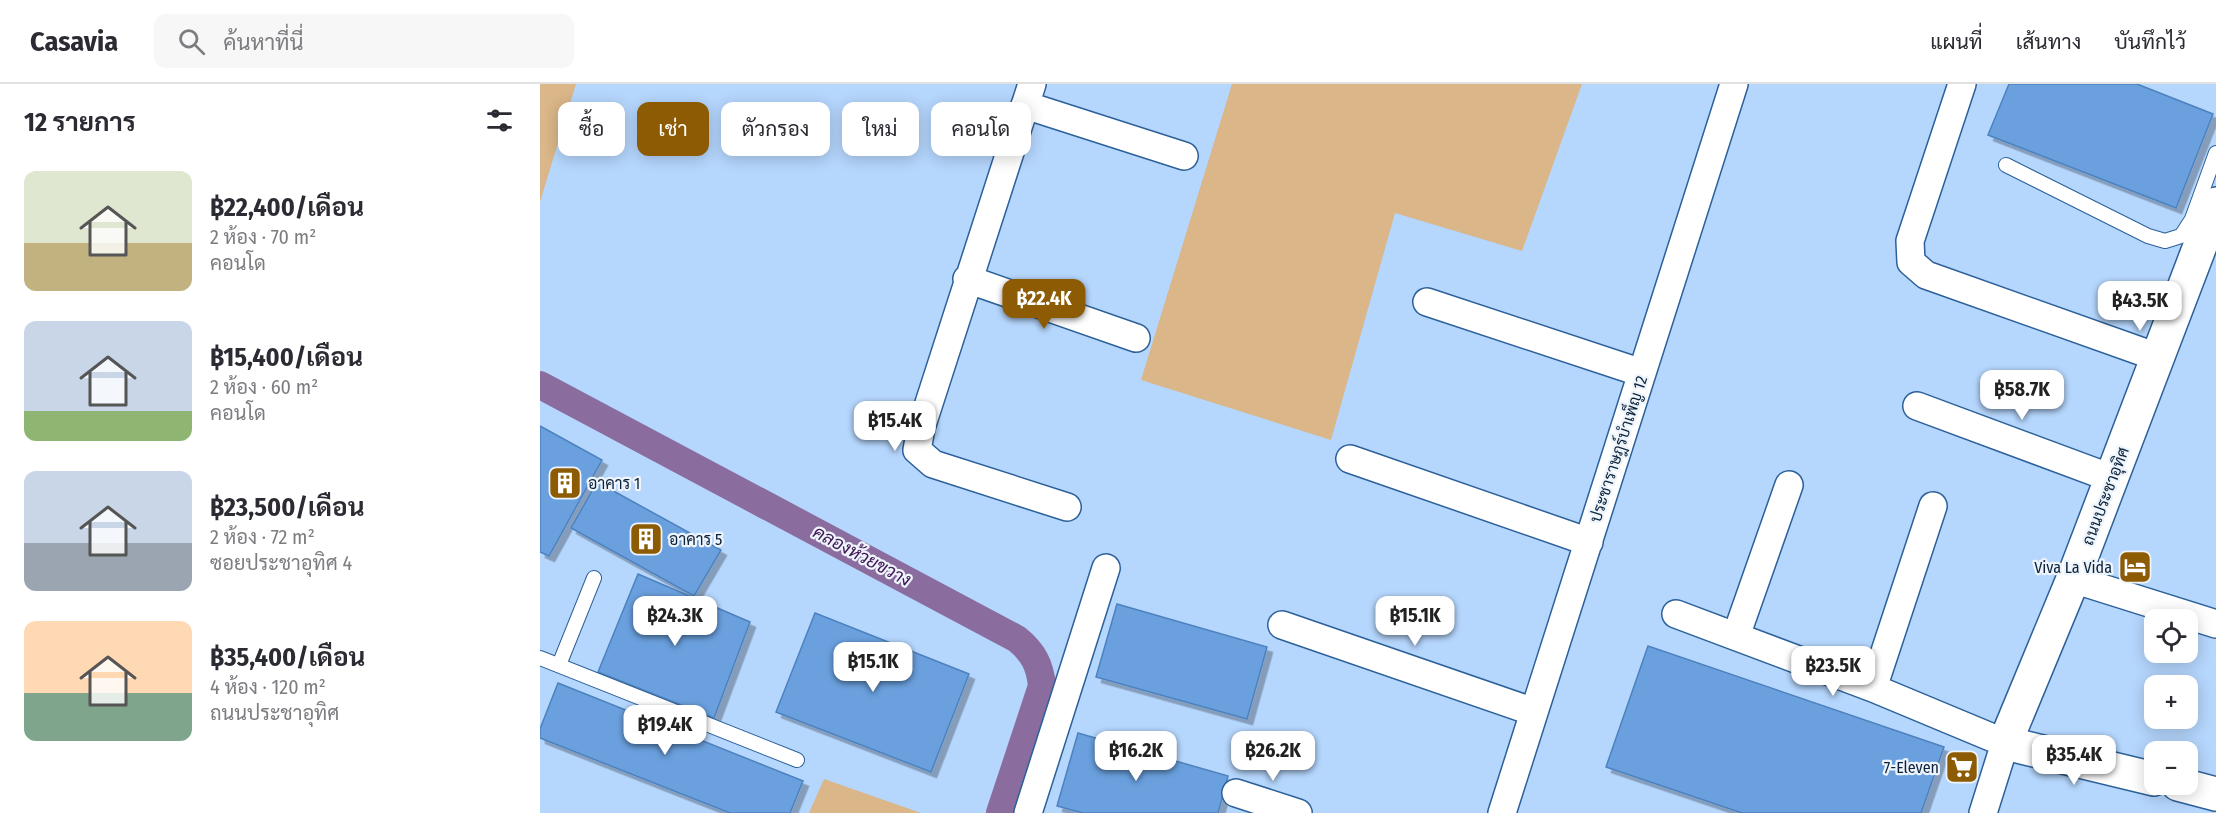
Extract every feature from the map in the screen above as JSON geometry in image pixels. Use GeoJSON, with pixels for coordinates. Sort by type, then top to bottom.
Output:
{"type":"FeatureCollection","features":[{"type":"Feature","properties":{"kind":"main road","name":"ถนนประชาอุทิศ"},"geometry":{"type":"LineString","coordinates":[[2005,743],[2073,579],[2157,357],[2209,240],[2216,204]]}},
{"type":"Feature","properties":{"kind":"main road"},"geometry":{"type":"LineString","coordinates":[[2005,743],[2144,777]]}},
{"type":"Feature","properties":{"kind":"main road"},"geometry":{"type":"LineString","coordinates":[[2198,789],[2216,794]]}},
{"type":"Feature","properties":{"kind":"street","name":"ประชาราษฎร์บำเพ็ญ 12"},"geometry":{"type":"LineString","coordinates":[[1502,813],[1734,84]]}},
{"type":"Feature","properties":{"kind":"street"},"geometry":{"type":"LineString","coordinates":[[1962,84],[1910,241],[1911,262],[1926,275],[2157,357]]}},
{"type":"Feature","properties":{"kind":"street"},"geometry":{"type":"LineString","coordinates":[[1067,507],[933,464],[917,450],[921,428],[967,279],[1028,95],[1184,156]]}},
{"type":"Feature","properties":{"kind":"street"},"geometry":{"type":"LineString","coordinates":[[967,279],[1136,338]]}},
{"type":"Feature","properties":{"kind":"street"},"geometry":{"type":"LineString","coordinates":[[1426,302],[1642,373]]}},
{"type":"Feature","properties":{"kind":"street"},"geometry":{"type":"LineString","coordinates":[[1917,406],[2111,478]]}},
{"type":"Feature","properties":{"kind":"street"},"geometry":{"type":"LineString","coordinates":[[1350,459],[1589,542]]}},
{"type":"Feature","properties":{"kind":"street"},"geometry":{"type":"LineString","coordinates":[[1736,636],[1789,485]]}},
{"type":"Feature","properties":{"kind":"street"},"geometry":{"type":"LineString","coordinates":[[1873,688],[1933,506]]}},
{"type":"Feature","properties":{"kind":"street"},"geometry":{"type":"LineString","coordinates":[[1028,813],[1106,568]]}},
{"type":"Feature","properties":{"kind":"street"},"geometry":{"type":"LineString","coordinates":[[2073,579],[2216,624]]}},
{"type":"Feature","properties":{"kind":"street"},"geometry":{"type":"LineString","coordinates":[[1676,614],[1873,688],[2005,743],[1983,813]]}},
{"type":"Feature","properties":{"kind":"street"},"geometry":{"type":"LineString","coordinates":[[1282,625],[1534,712]]}},
{"type":"Feature","properties":{"kind":"street"},"geometry":{"type":"LineString","coordinates":[[1236,793],[1298,813]]}},
{"type":"Feature","properties":{"kind":"lane"},"geometry":{"type":"LineString","coordinates":[[2006,165],[2148,236],[2164,241],[2181,236],[2193,219],[2216,153]]}},
{"type":"Feature","properties":{"kind":"lane"},"geometry":{"type":"LineString","coordinates":[[550,662],[594,578]]}},
{"type":"Feature","properties":{"kind":"lane"},"geometry":{"type":"LineString","coordinates":[[540,647],[550,662],[797,760]]}},
{"type":"Feature","properties":{"kind":"shaded area"},"geometry":{"type":"Polygon","coordinates":[[[540,84],[576,84],[571,102],[558,102],[558,143],[540,202],[540,84]]]}},
{"type":"Feature","properties":{"kind":"shaded area"},"geometry":{"type":"Polygon","coordinates":[[[1232,84],[1582,84],[1522,251],[1395,213],[1331,440],[1141,380],[1232,84]]]}},
{"type":"Feature","properties":{"kind":"shaded area"},"geometry":{"type":"Polygon","coordinates":[[[824,779],[921,813],[809,813],[824,779]]]}},
{"type":"Feature","properties":{"kind":"building"},"geometry":{"type":"Polygon","coordinates":[[[2009,84],[2137,84],[2213,114],[2176,208],[1988,135],[2009,84]]]}},
{"type":"Feature","properties":{"kind":"building","name":"อาคาร 1"},"geometry":{"type":"Polygon","coordinates":[[[540,426],[602,460],[549,556],[540,552],[540,426]]]}},
{"type":"Feature","properties":{"kind":"building","name":"อาคาร 5"},"geometry":{"type":"Polygon","coordinates":[[[597,482],[721,550],[694,596],[571,528],[597,482]]]}},
{"type":"Feature","properties":{"kind":"building"},"geometry":{"type":"Polygon","coordinates":[[[638,574],[750,622],[714,718],[598,672],[638,574]]]}},
{"type":"Feature","properties":{"kind":"building"},"geometry":{"type":"Polygon","coordinates":[[[1117,604],[1267,647],[1247,719],[1096,677],[1117,604]]]}},
{"type":"Feature","properties":{"kind":"building"},"geometry":{"type":"Polygon","coordinates":[[[815,613],[969,674],[931,772],[776,712],[815,613]]]}},
{"type":"Feature","properties":{"kind":"building"},"geometry":{"type":"Polygon","coordinates":[[[1648,646],[1944,747],[1921,813],[1742,813],[1606,767],[1648,646]]]}},
{"type":"Feature","properties":{"kind":"building"},"geometry":{"type":"Polygon","coordinates":[[[558,683],[803,781],[790,813],[730,813],[540,738],[540,729],[558,683]]]}},
{"type":"Feature","properties":{"kind":"building"},"geometry":{"type":"Polygon","coordinates":[[[1078,733],[1228,776],[1218,813],[1083,813],[1057,806],[1078,733]]]}},
{"type":"Feature","properties":{"kind":"waterway","name":"คลองห้วยขวาง"},"geometry":{"type":"LineString","coordinates":[[540,385],[1023,644],[1035,660],[1042,686],[1000,813]]}},
{"type":"Feature","properties":{"kind":"place","name":"อาคาร 1"},"geometry":{"type":"Point","coordinates":[565,483]}},
{"type":"Feature","properties":{"kind":"place","name":"อาคาร 5"},"geometry":{"type":"Point","coordinates":[646,539]}},
{"type":"Feature","properties":{"kind":"place","name":"Viva La Vida"},"geometry":{"type":"Point","coordinates":[2135,567]}},
{"type":"Feature","properties":{"kind":"place","name":"7-Eleven"},"geometry":{"type":"Point","coordinates":[1962,767]}}]}
